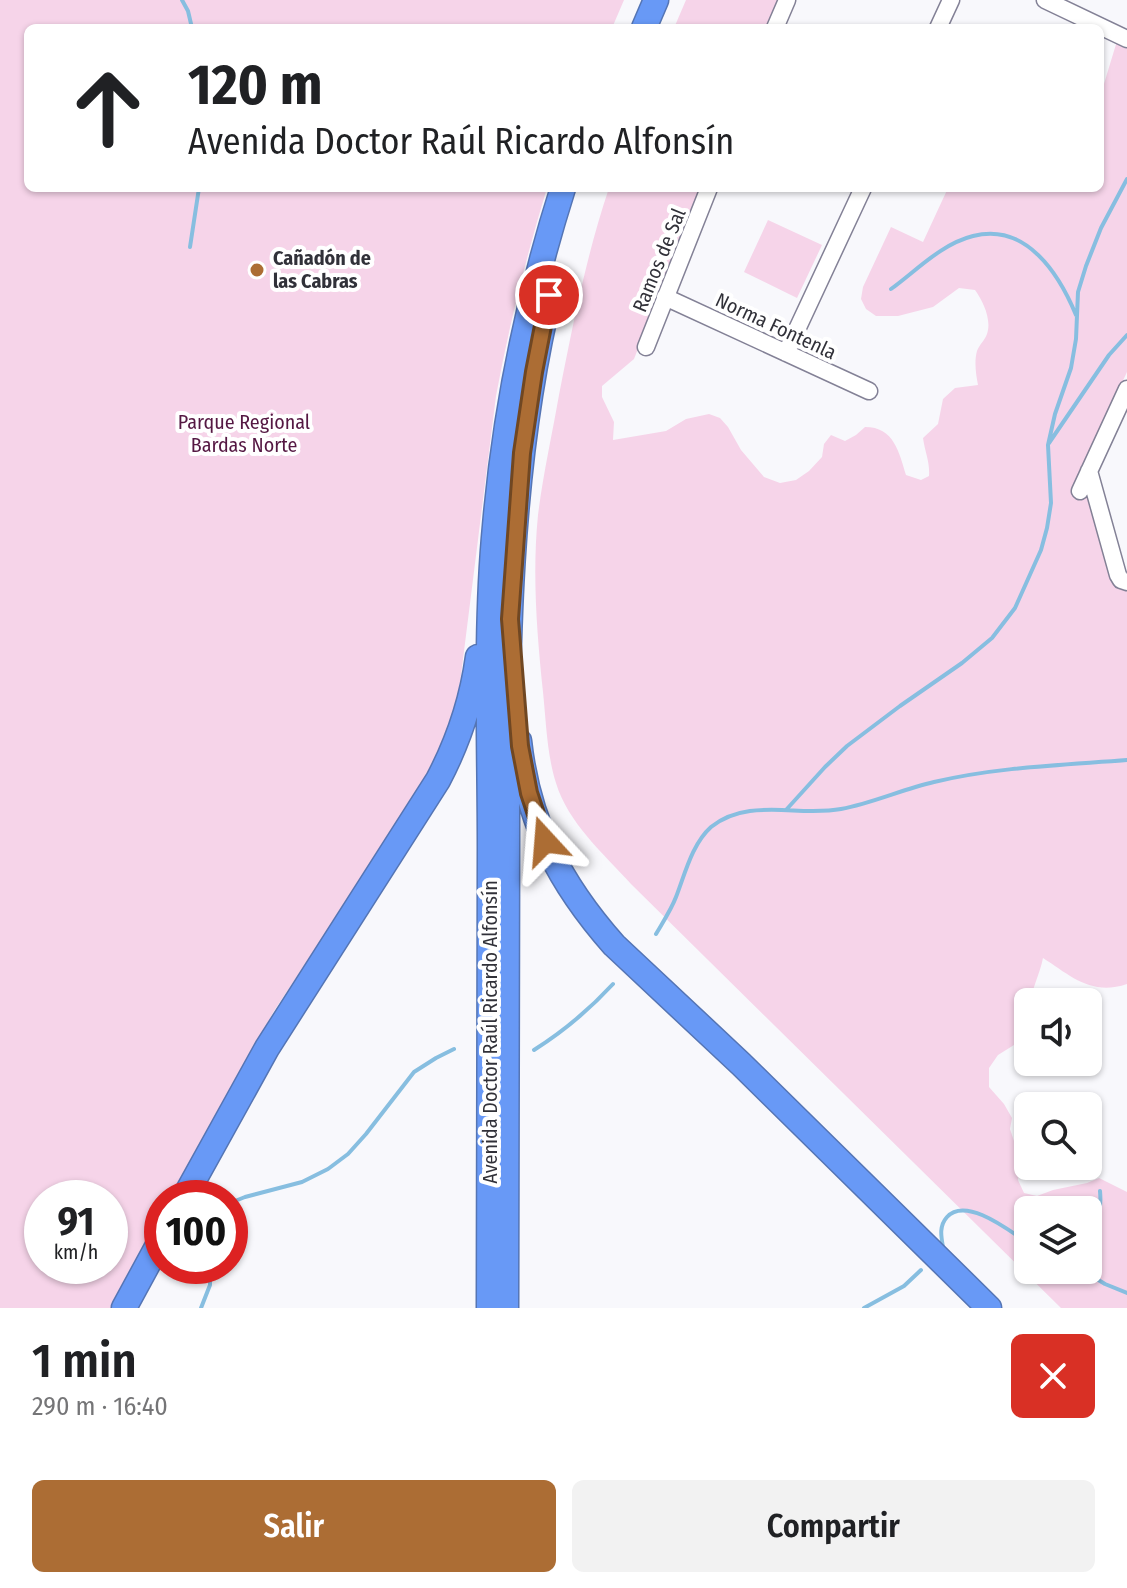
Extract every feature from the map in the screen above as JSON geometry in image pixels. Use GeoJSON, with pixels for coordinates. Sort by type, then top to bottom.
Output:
{"type":"FeatureCollection","features":[{"type":"Feature","properties":{"kind":"highway"},"geometry":{"type":"LineString","coordinates":[[629,24],[639,0]]}},
{"type":"Feature","properties":{"kind":"highway"},"geometry":{"type":"LineString","coordinates":[[646,24],[656,0]]}},
{"type":"Feature","properties":{"kind":"highway","name":"Avenida Doctor Raúl Ricardo Alfonsín"},"geometry":{"type":"LineString","coordinates":[[489,1308],[490,658],[495,527],[507,429],[523,337],[562,192]]}},
{"type":"Feature","properties":{"kind":"highway","name":"Avenida Doctor Raúl Ricardo Alfonsín"},"geometry":{"type":"LineString","coordinates":[[506,1308],[507,743],[510,619],[518,495],[534,372],[559,256],[579,192]]}},
{"type":"Feature","properties":{"kind":"highway"},"geometry":{"type":"LineString","coordinates":[[194,1180],[267,1048],[421,809],[452,753],[476,674],[495,527]]}},
{"type":"Feature","properties":{"kind":"highway"},"geometry":{"type":"LineString","coordinates":[[510,619],[520,746],[526,781],[545,841],[574,895],[614,945],[753,1075],[989,1308]]}},
{"type":"Feature","properties":{"kind":"highway"},"geometry":{"type":"LineString","coordinates":[[124,1308],[144,1271]]}},
{"type":"Feature","properties":{"kind":"street"},"geometry":{"type":"LineString","coordinates":[[777,24],[787,0]]}},
{"type":"Feature","properties":{"kind":"street"},"geometry":{"type":"LineString","coordinates":[[940,24],[951,0]]}},
{"type":"Feature","properties":{"kind":"street"},"geometry":{"type":"LineString","coordinates":[[1045,0],[1095,24]]}},
{"type":"Feature","properties":{"kind":"street"},"geometry":{"type":"LineString","coordinates":[[1104,28],[1127,39]]}},
{"type":"Feature","properties":{"kind":"street","name":"Ramos de Sal"},"geometry":{"type":"LineString","coordinates":[[646,347],[707,192]]}},
{"type":"Feature","properties":{"kind":"street"},"geometry":{"type":"LineString","coordinates":[[786,353],[861,192]]}},
{"type":"Feature","properties":{"kind":"street","name":"Norma Fontenla"},"geometry":{"type":"LineString","coordinates":[[665,297],[869,391]]}},
{"type":"Feature","properties":{"kind":"street"},"geometry":{"type":"LineString","coordinates":[[1080,491],[1127,389]]}},
{"type":"Feature","properties":{"kind":"street"},"geometry":{"type":"LineString","coordinates":[[1089,471],[1118,575],[1125,582]]}},
{"type":"Feature","properties":{"kind":"green space","name":"Parque Regional Bardas Norte"},"geometry":{"type":"Polygon","coordinates":[[[0,0],[624,0],[614,24],[24,24],[24,192],[546,192],[518,292],[496,396],[459,691],[443,746],[417,795],[274,1011],[181,1180],[144,1180],[144,1248],[128,1277],[128,1180],[24,1180],[24,1284],[124,1284],[111,1308],[0,1308],[0,0]]]}},
{"type":"Feature","properties":{"kind":"green space"},"geometry":{"type":"Polygon","coordinates":[[[686,0],[779,0],[769,24],[676,24],[686,0]]]}},
{"type":"Feature","properties":{"kind":"green space"},"geometry":{"type":"Polygon","coordinates":[[[1117,41],[1127,46],[1127,372],[1072,489],[1085,496],[1088,491],[1113,582],[1127,591],[1127,984],[1103,988],[1092,986],[1043,958],[1034,988],[1014,988],[1014,1045],[998,1055],[989,1068],[989,1087],[1012,1118],[1014,1180],[1018,1180],[1024,1193],[1037,1196],[1014,1196],[1014,1262],[599,849],[578,825],[562,798],[549,750],[537,626],[536,537],[540,500],[575,316],[608,192],[699,192],[634,359],[602,386],[602,397],[614,422],[613,440],[666,431],[686,419],[709,414],[720,418],[728,427],[741,450],[764,477],[780,483],[796,480],[809,471],[822,457],[824,444],[831,435],[845,441],[865,427],[883,431],[889,436],[906,475],[921,480],[929,476],[923,438],[938,424],[943,399],[955,388],[978,385],[976,355],[987,334],[988,317],[975,290],[959,288],[933,307],[898,316],[876,316],[866,309],[861,299],[863,287],[891,227],[923,242],[946,192],[1104,192],[1104,84],[1117,41]]]}},
{"type":"Feature","properties":{"kind":"green space"},"geometry":{"type":"Polygon","coordinates":[[[768,220],[822,245],[797,298],[744,272],[768,220]]]}},
{"type":"Feature","properties":{"kind":"green space"},"geometry":{"type":"Polygon","coordinates":[[[1102,1180],[1127,1192],[1127,1308],[1061,1308],[1037,1284],[1102,1284],[1102,1196],[1037,1196],[1102,1180]]]}},
{"type":"Feature","properties":{"kind":"waterway"},"geometry":{"type":"LineString","coordinates":[[182,0],[191,24]]}},
{"type":"Feature","properties":{"kind":"waterway"},"geometry":{"type":"LineString","coordinates":[[786,810],[847,746],[962,663],[992,638],[1015,608],[1041,550],[1047,528],[1051,503],[1048,445],[1071,368],[1078,292],[1101,228],[1127,179]]}},
{"type":"Feature","properties":{"kind":"waterway"},"geometry":{"type":"LineString","coordinates":[[190,247],[198,192]]}},
{"type":"Feature","properties":{"kind":"waterway"},"geometry":{"type":"LineString","coordinates":[[891,289],[950,245],[973,236],[992,234],[1009,237],[1038,255],[1060,283],[1076,315]]}},
{"type":"Feature","properties":{"kind":"waterway"},"geometry":{"type":"LineString","coordinates":[[1049,443],[1109,355],[1127,335]]}},
{"type":"Feature","properties":{"kind":"waterway"},"geometry":{"type":"LineString","coordinates":[[656,934],[674,902],[699,842],[711,827],[725,818],[757,810],[841,809],[922,785],[982,773],[1127,760]]}},
{"type":"Feature","properties":{"kind":"waterway"},"geometry":{"type":"LineString","coordinates":[[534,1050],[576,1020],[613,984]]}},
{"type":"Feature","properties":{"kind":"waterway"},"geometry":{"type":"LineString","coordinates":[[248,1196],[302,1182],[328,1169],[348,1154],[366,1134],[414,1072],[454,1049]]}},
{"type":"Feature","properties":{"kind":"waterway"},"geometry":{"type":"LineString","coordinates":[[1100,1191],[1100,1196]]}},
{"type":"Feature","properties":{"kind":"waterway"},"geometry":{"type":"LineString","coordinates":[[943,1247],[941,1231],[944,1220],[955,1212],[976,1213],[1014,1234]]}},
{"type":"Feature","properties":{"kind":"waterway"},"geometry":{"type":"LineString","coordinates":[[864,1308],[904,1286],[921,1270]]}},
{"type":"Feature","properties":{"kind":"waterway"},"geometry":{"type":"LineString","coordinates":[[1102,1282],[1127,1293]]}},
{"type":"Feature","properties":{"kind":"waterway"},"geometry":{"type":"LineString","coordinates":[[201,1308],[210,1284]]}},
{"type":"Feature","properties":{"kind":"place","name":"Cañadón de las Cabras"},"geometry":{"type":"Point","coordinates":[257,270]}},
{"type":"Feature","properties":{"kind":"route"},"geometry":{"type":"LineString","coordinates":[[545,841],[529,793],[520,746],[510,619],[522,453],[549,295]]}}]}
